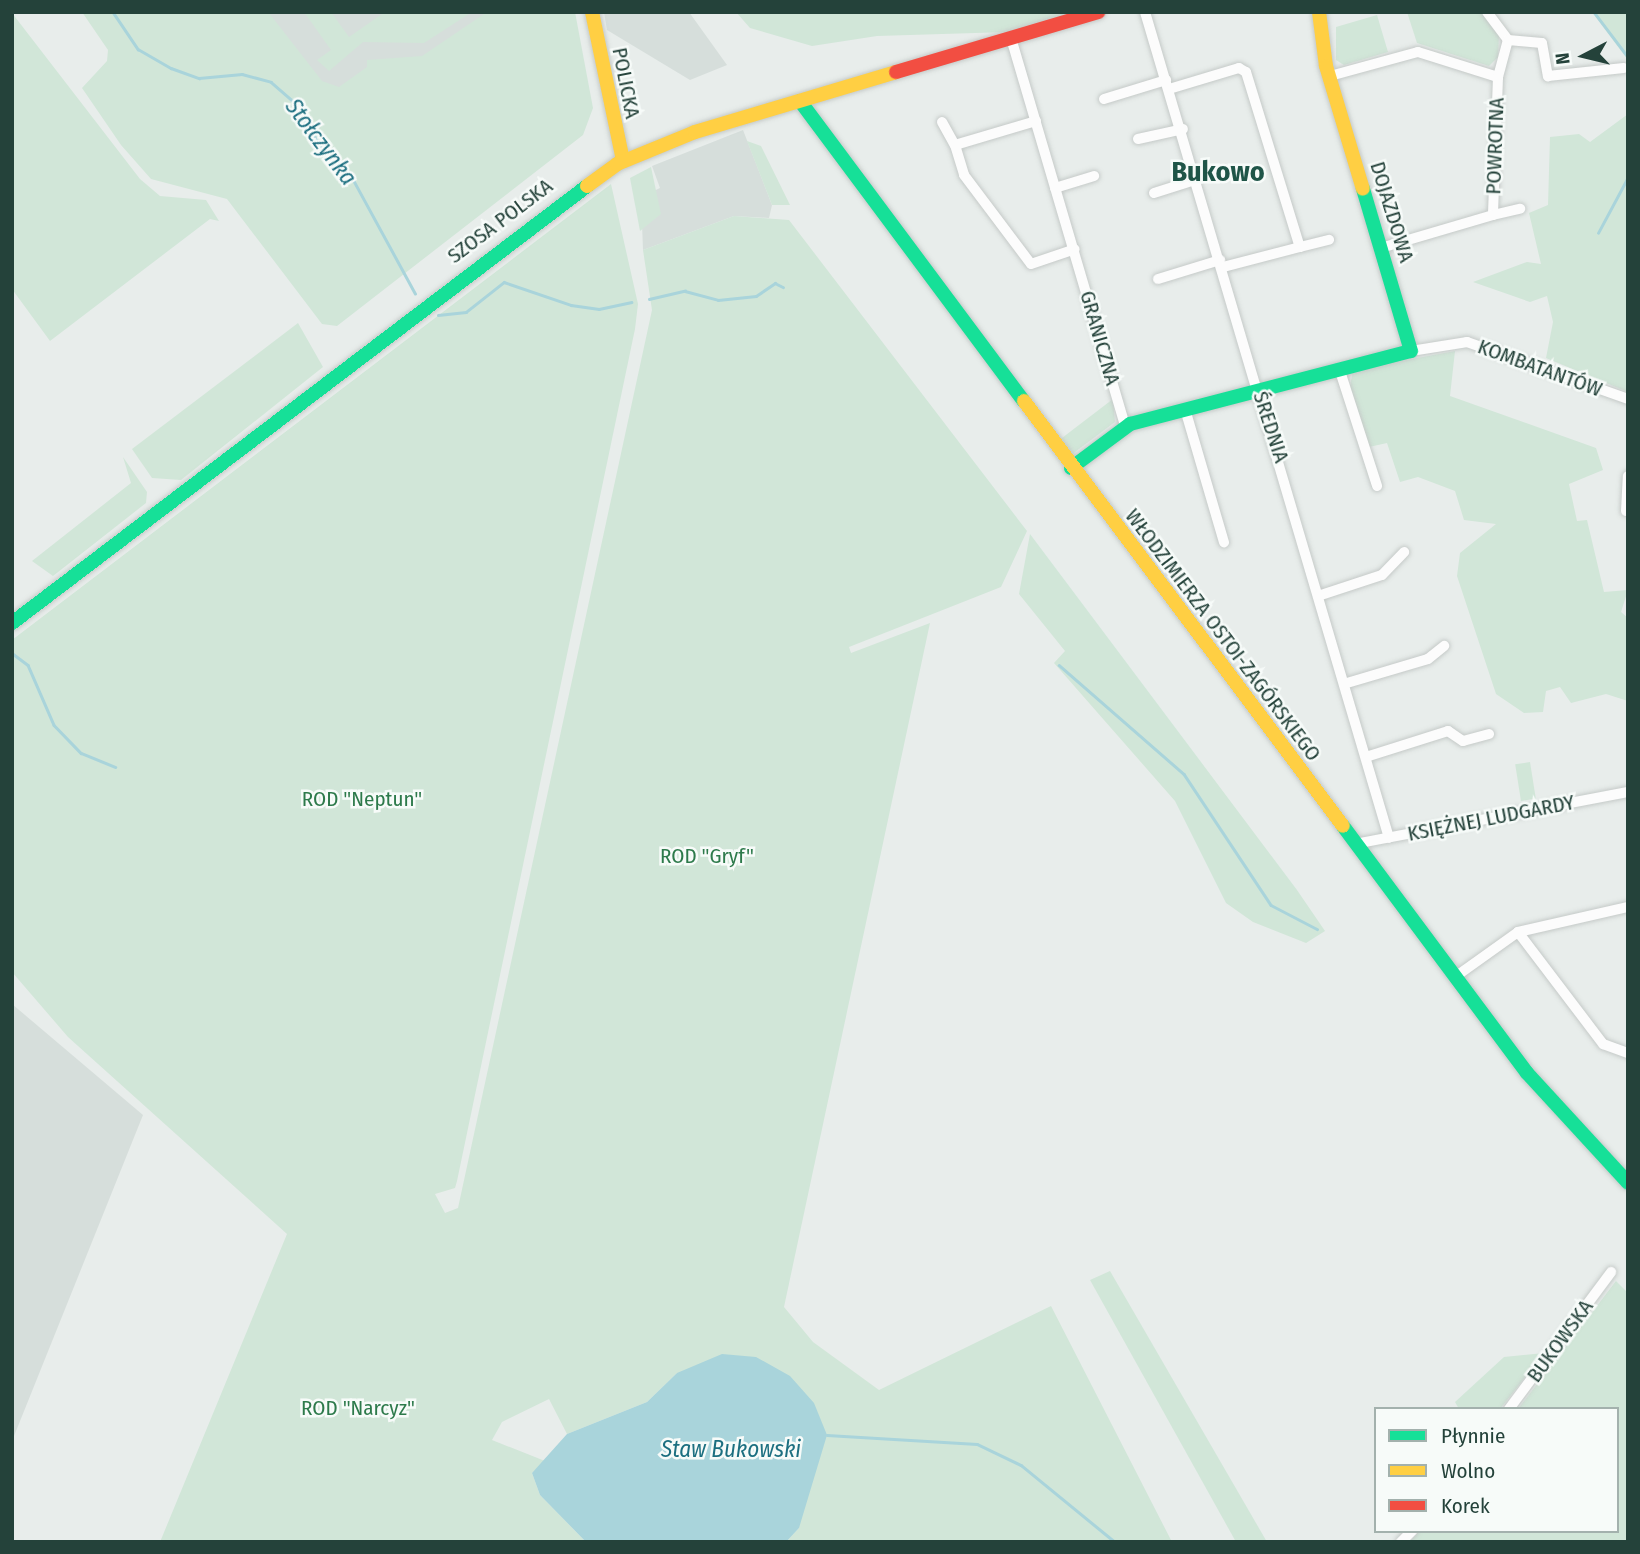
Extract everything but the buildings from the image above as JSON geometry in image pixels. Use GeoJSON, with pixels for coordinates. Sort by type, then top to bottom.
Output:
{"type":"FeatureCollection","features":[{"type":"Feature","properties":{"kind":"street","name":"POLICKA"},"geometry":{"type":"LineString","coordinates":[[592,12],[623,160]]}},
{"type":"Feature","properties":{"kind":"street","name":"SZOSA POLSKA"},"geometry":{"type":"LineString","coordinates":[[12,623],[551,208],[623,160],[800,100],[1098,12]]}},
{"type":"Feature","properties":{"kind":"street","name":"ŚREDNIA"},"geometry":{"type":"LineString","coordinates":[[1145,12],[1183,129],[1195,180],[1369,756],[1389,838]]}},
{"type":"Feature","properties":{"kind":"street","name":"DOJAZDOWA"},"geometry":{"type":"LineString","coordinates":[[1319,12],[1330,76],[1411,351]]}},
{"type":"Feature","properties":{"kind":"street"},"geometry":{"type":"LineString","coordinates":[[1487,12],[1507,40],[1542,43],[1548,76],[1624,68]]}},
{"type":"Feature","properties":{"kind":"street","name":"GRANICZNA"},"geometry":{"type":"LineString","coordinates":[[1011,38],[1125,426]]}},
{"type":"Feature","properties":{"kind":"street","name":"POWROTNA"},"geometry":{"type":"LineString","coordinates":[[1493,215],[1498,77],[1507,40]]}},
{"type":"Feature","properties":{"kind":"street","name":"POWROTNA"},"geometry":{"type":"LineString","coordinates":[[1330,76],[1418,52],[1498,77]]}},
{"type":"Feature","properties":{"kind":"street"},"geometry":{"type":"LineString","coordinates":[[1104,99],[1239,68],[1246,72],[1300,247]]}},
{"type":"Feature","properties":{"kind":"street","name":"WŁODZIMIERZA OSTOI-ZAGÓRSKIEGO"},"geometry":{"type":"LineString","coordinates":[[800,100],[1071,468],[1548,1099],[1628,1184]]}},
{"type":"Feature","properties":{"kind":"street"},"geometry":{"type":"LineString","coordinates":[[955,145],[1036,121]]}},
{"type":"Feature","properties":{"kind":"street"},"geometry":{"type":"LineString","coordinates":[[942,122],[955,145],[964,175],[1031,264],[1074,249]]}},
{"type":"Feature","properties":{"kind":"street"},"geometry":{"type":"LineString","coordinates":[[1138,139],[1183,129]]}},
{"type":"Feature","properties":{"kind":"street"},"geometry":{"type":"LineString","coordinates":[[1055,188],[1094,176]]}},
{"type":"Feature","properties":{"kind":"street"},"geometry":{"type":"LineString","coordinates":[[1154,193],[1195,180]]}},
{"type":"Feature","properties":{"kind":"street","name":"POWROTNA"},"geometry":{"type":"LineString","coordinates":[[1381,248],[1520,209]]}},
{"type":"Feature","properties":{"kind":"street"},"geometry":{"type":"LineString","coordinates":[[1157,279],[1329,240]]}},
{"type":"Feature","properties":{"kind":"street","name":"KOMBATANTÓW"},"geometry":{"type":"LineString","coordinates":[[1411,351],[1467,342],[1628,399]]}},
{"type":"Feature","properties":{"kind":"street"},"geometry":{"type":"LineString","coordinates":[[1071,468],[1125,426],[1259,388],[1411,351]]}},
{"type":"Feature","properties":{"kind":"street"},"geometry":{"type":"LineString","coordinates":[[1339,368],[1377,486]]}},
{"type":"Feature","properties":{"kind":"street"},"geometry":{"type":"LineString","coordinates":[[1185,409],[1224,542]]}},
{"type":"Feature","properties":{"kind":"street"},"geometry":{"type":"LineString","coordinates":[[1626,510],[1628,476]]}},
{"type":"Feature","properties":{"kind":"street"},"geometry":{"type":"LineString","coordinates":[[1321,594],[1382,575],[1404,552]]}},
{"type":"Feature","properties":{"kind":"street"},"geometry":{"type":"LineString","coordinates":[[1347,683],[1428,659],[1444,646]]}},
{"type":"Feature","properties":{"kind":"street"},"geometry":{"type":"LineString","coordinates":[[1369,756],[1448,731],[1463,741],[1489,734]]}},
{"type":"Feature","properties":{"kind":"street","name":"KSIĘŻNEJ LUDGARDY"},"geometry":{"type":"LineString","coordinates":[[1355,844],[1628,792]]}},
{"type":"Feature","properties":{"kind":"street"},"geometry":{"type":"LineString","coordinates":[[1455,977],[1518,932],[1628,907]]}},
{"type":"Feature","properties":{"kind":"street"},"geometry":{"type":"LineString","coordinates":[[1518,932],[1604,1044],[1628,1054]]}},
{"type":"Feature","properties":{"kind":"street","name":"BUKOWSKA"},"geometry":{"type":"LineString","coordinates":[[1510,1407],[1611,1272]]}},
{"type":"Feature","properties":{"kind":"shaded area"},"geometry":{"type":"Polygon","coordinates":[[[249,12],[504,12],[347,121],[249,12]]]}},
{"type":"Feature","properties":{"kind":"shaded area"},"geometry":{"type":"Polygon","coordinates":[[[604,12],[689,12],[727,65],[690,80],[607,30],[604,12]]]}},
{"type":"Feature","properties":{"kind":"shaded area"},"geometry":{"type":"Polygon","coordinates":[[[743,130],[772,205],[769,218],[734,216],[643,250],[641,197],[660,188],[652,166],[743,130]]]}},
{"type":"Feature","properties":{"kind":"shaded area"},"geometry":{"type":"Polygon","coordinates":[[[12,1004],[143,1115],[12,1441],[12,1004]]]}},
{"type":"Feature","properties":{"kind":"green space"},"geometry":{"type":"Polygon","coordinates":[[[82,12],[269,13],[322,81],[339,87],[367,67],[367,60],[422,56],[487,12],[575,12],[593,108],[583,135],[337,326],[322,324],[227,199],[151,179],[121,145],[82,88],[107,61],[108,50],[82,12]]]}},
{"type":"Feature","properties":{"kind":"green space"},"geometry":{"type":"Polygon","coordinates":[[[304,12],[331,12],[349,37],[385,12],[472,12],[424,43],[363,42],[329,71],[317,60],[331,50],[304,12]]]}},
{"type":"Feature","properties":{"kind":"green space"},"geometry":{"type":"Polygon","coordinates":[[[736,12],[1080,12],[1008,32],[877,36],[812,46],[750,28],[736,12]]]}},
{"type":"Feature","properties":{"kind":"green space"},"geometry":{"type":"Polygon","coordinates":[[[1407,12],[1482,12],[1499,34],[1498,57],[1489,66],[1417,43],[1407,12]]]}},
{"type":"Feature","properties":{"kind":"green space"},"geometry":{"type":"Polygon","coordinates":[[[1592,12],[1628,12],[1628,60],[1592,12]]]}},
{"type":"Feature","properties":{"kind":"green space"},"geometry":{"type":"Polygon","coordinates":[[[12,13],[140,179],[160,196],[206,200],[219,221],[210,219],[50,341],[12,289],[12,13]]]}},
{"type":"Feature","properties":{"kind":"green space"},"geometry":{"type":"Polygon","coordinates":[[[1377,15],[1388,52],[1344,65],[1336,60],[1336,27],[1377,15]]]}},
{"type":"Feature","properties":{"kind":"green space"},"geometry":{"type":"Polygon","coordinates":[[[1628,114],[1628,392],[1546,358],[1553,322],[1547,296],[1530,302],[1473,282],[1527,262],[1541,264],[1529,213],[1548,205],[1550,137],[1579,134],[1590,142],[1628,114]]]}},
{"type":"Feature","properties":{"kind":"green space"},"geometry":{"type":"Polygon","coordinates":[[[747,141],[761,146],[790,205],[772,205],[747,141]]]}},
{"type":"Feature","properties":{"kind":"green space"},"geometry":{"type":"Polygon","coordinates":[[[651,167],[661,214],[640,231],[630,178],[651,167]]]}},
{"type":"Feature","properties":{"kind":"green space"},"geometry":{"type":"Polygon","coordinates":[[[611,184],[638,304],[635,329],[457,1181],[455,1188],[435,1194],[445,1213],[458,1208],[652,310],[643,250],[734,216],[789,220],[1027,531],[1001,587],[849,647],[851,653],[930,623],[784,1307],[813,1342],[879,1390],[1051,1306],[1172,1542],[786,1542],[799,1528],[677,1373],[647,1402],[567,1434],[549,1399],[502,1422],[492,1440],[545,1461],[532,1473],[540,1495],[586,1542],[160,1542],[287,1234],[68,1037],[12,972],[12,640],[611,184]]]}},
{"type":"Feature","properties":{"kind":"green space"},"geometry":{"type":"Polygon","coordinates":[[[298,323],[323,367],[181,480],[152,478],[132,449],[298,323]]]}},
{"type":"Feature","properties":{"kind":"green space"},"geometry":{"type":"Polygon","coordinates":[[[1455,351],[1450,396],[1596,448],[1603,470],[1569,484],[1577,521],[1587,520],[1604,592],[1628,590],[1621,612],[1628,618],[1628,701],[1606,694],[1571,703],[1560,687],[1546,691],[1543,712],[1524,713],[1496,694],[1457,576],[1460,553],[1496,524],[1464,520],[1455,491],[1418,477],[1400,482],[1387,443],[1369,447],[1350,387],[1353,370],[1455,351]]]}},
{"type":"Feature","properties":{"kind":"green space"},"geometry":{"type":"Polygon","coordinates":[[[1113,399],[1115,422],[1071,455],[1058,441],[1113,399]]]}},
{"type":"Feature","properties":{"kind":"green space"},"geometry":{"type":"Polygon","coordinates":[[[123,457],[147,492],[146,503],[53,576],[32,561],[131,483],[123,457]]]}},
{"type":"Feature","properties":{"kind":"green space"},"geometry":{"type":"Polygon","coordinates":[[[1030,534],[1325,931],[1306,943],[1253,922],[1226,903],[1175,801],[1054,663],[1065,651],[1019,594],[1030,534]]]}},
{"type":"Feature","properties":{"kind":"green space"},"geometry":{"type":"Polygon","coordinates":[[[1530,762],[1536,799],[1521,801],[1515,764],[1530,762]]]}},
{"type":"Feature","properties":{"kind":"green space"},"geometry":{"type":"Polygon","coordinates":[[[1110,1271],[1267,1542],[1236,1542],[1090,1280],[1110,1271]]]}},
{"type":"Feature","properties":{"kind":"green space"},"geometry":{"type":"Polygon","coordinates":[[[1616,1281],[1628,1293],[1628,1542],[1410,1542],[1417,1533],[1619,1533],[1619,1407],[1520,1407],[1616,1281]]]}},
{"type":"Feature","properties":{"kind":"green space"},"geometry":{"type":"Polygon","coordinates":[[[1544,1353],[1502,1407],[1458,1407],[1455,1402],[1504,1357],[1544,1353]]]}},
{"type":"Feature","properties":{"kind":"water","name":"Staw Bukowski"},"geometry":{"type":"Polygon","coordinates":[[[722,1354],[756,1357],[790,1376],[814,1403],[827,1435],[799,1528],[786,1542],[586,1542],[540,1495],[532,1473],[567,1434],[647,1402],[677,1373],[722,1354]]]}},
{"type":"Feature","properties":{"kind":"waterway","name":"Stołczynka"},"geometry":{"type":"LineString","coordinates":[[113,12],[138,49],[171,68],[199,78],[242,74],[271,82],[294,102],[324,152],[354,181],[415,293]]}},
{"type":"Feature","properties":{"kind":"waterway"},"geometry":{"type":"LineString","coordinates":[[1594,12],[1628,57]]}},
{"type":"Feature","properties":{"kind":"waterway"},"geometry":{"type":"LineString","coordinates":[[1598,233],[1628,177]]}},
{"type":"Feature","properties":{"kind":"waterway","name":"Stołczynka"},"geometry":{"type":"LineString","coordinates":[[438,315],[466,312],[504,282],[571,305],[599,309],[631,302]]}},
{"type":"Feature","properties":{"kind":"waterway","name":"Stołczynka"},"geometry":{"type":"LineString","coordinates":[[649,299],[685,291],[718,300],[756,296],[775,283],[783,287]]}},
{"type":"Feature","properties":{"kind":"waterway"},"geometry":{"type":"LineString","coordinates":[[12,653],[28,665],[54,725],[81,753],[115,767]]}},
{"type":"Feature","properties":{"kind":"waterway"},"geometry":{"type":"LineString","coordinates":[[1059,665],[1184,774],[1271,905],[1317,929]]}},
{"type":"Feature","properties":{"kind":"waterway"},"geometry":{"type":"LineString","coordinates":[[827,1435],[977,1444],[1021,1465],[1115,1542]]}},
{"type":"Feature","properties":{"kind":"traffic: fast"},"geometry":{"type":"LineString","coordinates":[[800,101],[1024,401]]}},
{"type":"Feature","properties":{"kind":"traffic: fast"},"geometry":{"type":"LineString","coordinates":[[12,623],[587,186]]}},
{"type":"Feature","properties":{"kind":"traffic: fast"},"geometry":{"type":"LineString","coordinates":[[1071,468],[1130,424],[1411,351],[1363,189]]}},
{"type":"Feature","properties":{"kind":"traffic: fast"},"geometry":{"type":"LineString","coordinates":[[1343,826],[1527,1073],[1628,1183]]}},
{"type":"Feature","properties":{"kind":"traffic: slow"},"geometry":{"type":"LineString","coordinates":[[592,12],[623,160]]}},
{"type":"Feature","properties":{"kind":"traffic: slow"},"geometry":{"type":"LineString","coordinates":[[1319,12],[1326,66],[1363,189]]}},
{"type":"Feature","properties":{"kind":"traffic: slow"},"geometry":{"type":"LineString","coordinates":[[587,186],[617,164],[695,132],[896,72]]}},
{"type":"Feature","properties":{"kind":"traffic: slow"},"geometry":{"type":"LineString","coordinates":[[1024,401],[1343,826]]}},
{"type":"Feature","properties":{"kind":"traffic: jam"},"geometry":{"type":"LineString","coordinates":[[896,72],[1098,12]]}},
{"type":"Feature","properties":{"kind":"district","name":"Bukowo"},"geometry":{"type":"Point","coordinates":[1218,172]}},
{"type":"Feature","properties":{"kind":"park label","name":"ROD \"Neptun\""},"geometry":{"type":"Point","coordinates":[362,799]}},
{"type":"Feature","properties":{"kind":"park label","name":"ROD \"Gryf\""},"geometry":{"type":"Point","coordinates":[707,856]}},
{"type":"Feature","properties":{"kind":"park label","name":"ROD \"Narcyz\""},"geometry":{"type":"Point","coordinates":[358,1408]}}]}
